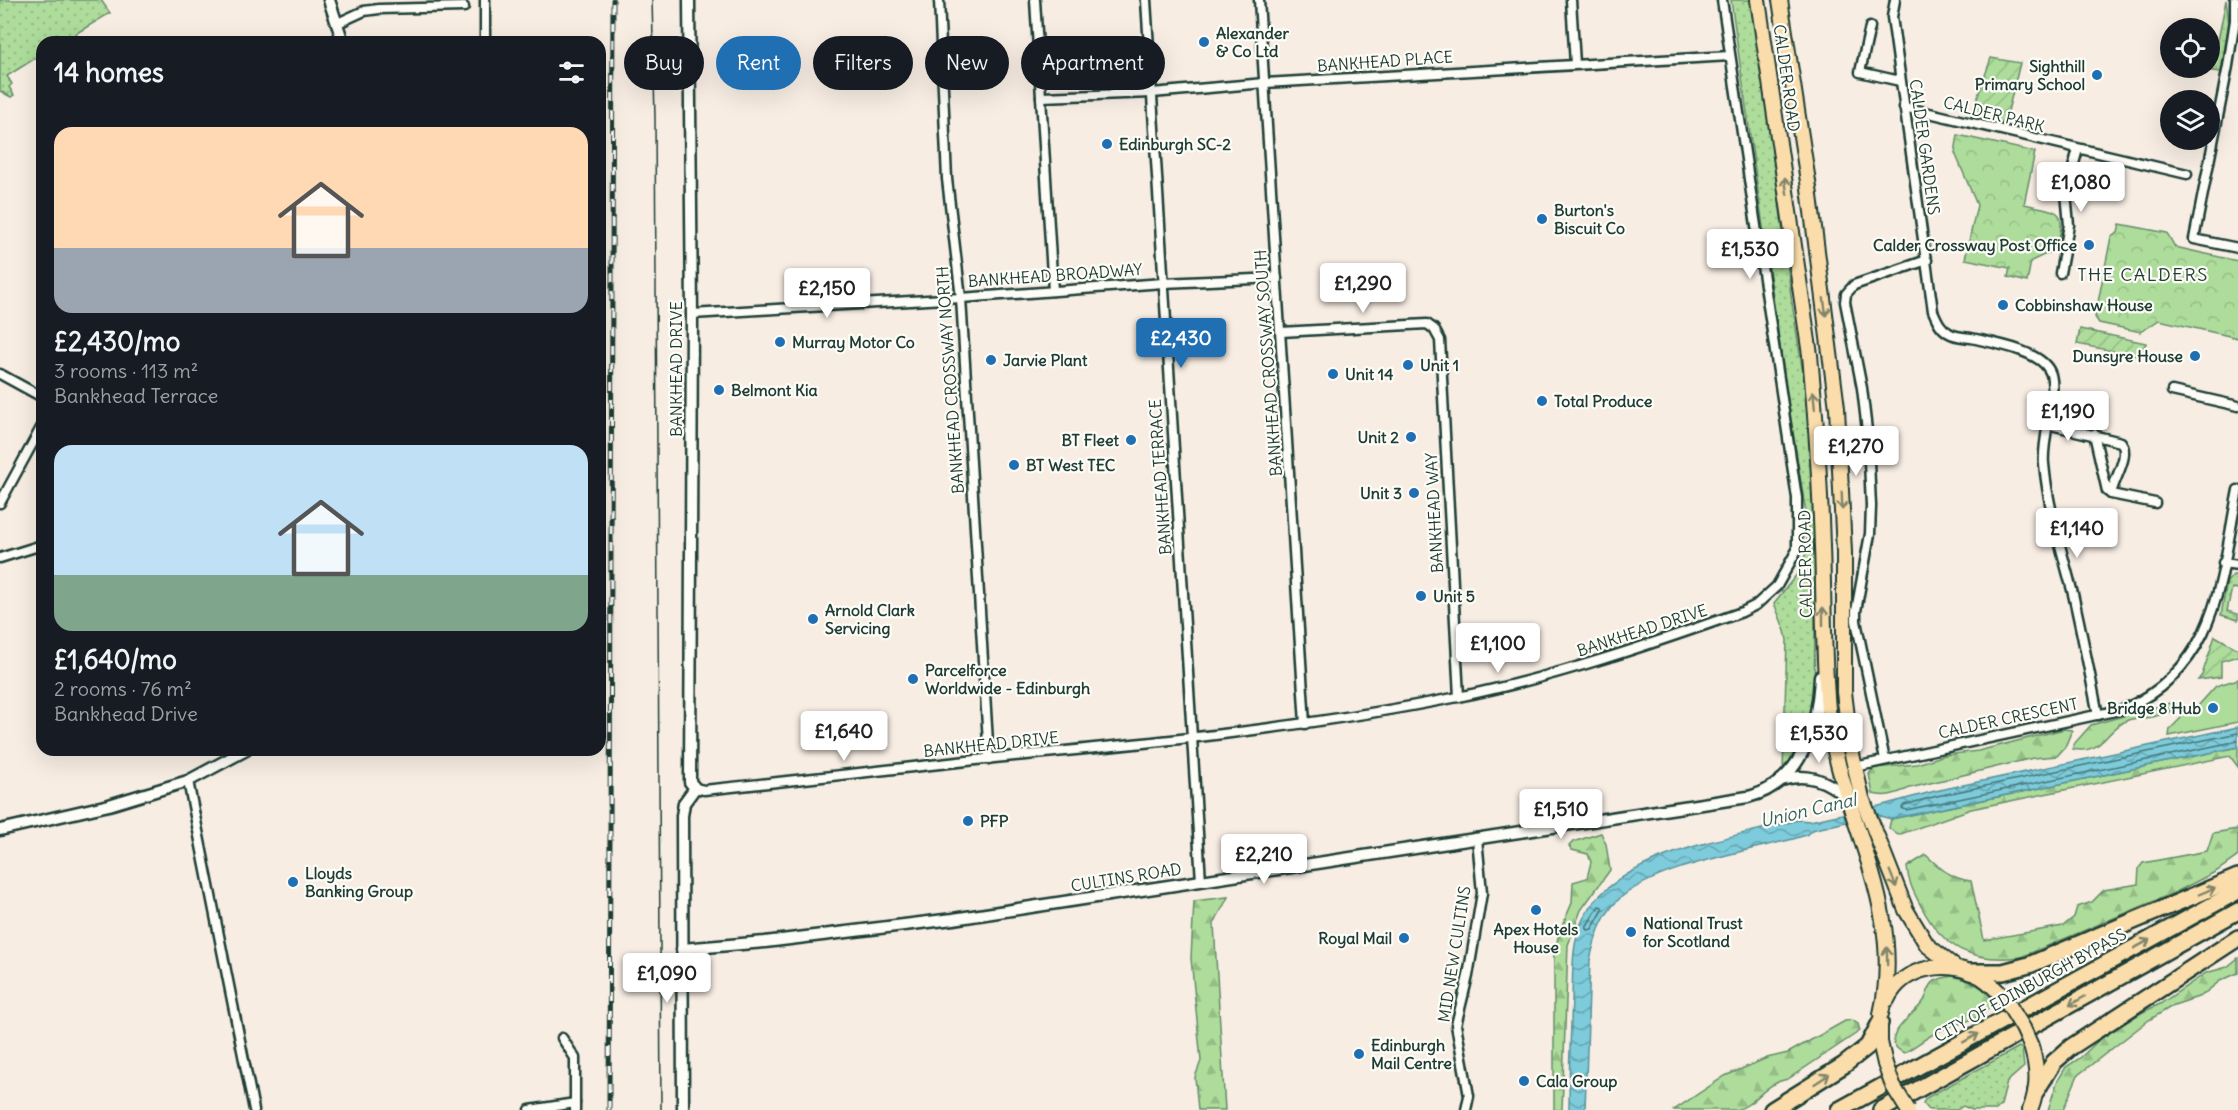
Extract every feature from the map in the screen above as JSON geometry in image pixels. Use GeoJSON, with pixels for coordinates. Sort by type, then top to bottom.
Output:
{"type":"FeatureCollection","features":[{"type":"Feature","properties":{"kind":"highway"},"geometry":{"type":"LineString","coordinates":[[1963,970],[2002,972],[2029,965],[2238,877]]}},
{"type":"Feature","properties":{"kind":"highway","name":"CITY OF EDINBURGH BYPASS"},"geometry":{"type":"LineString","coordinates":[[1839,1110],[2238,891]]}},
{"type":"Feature","properties":{"kind":"highway"},"geometry":{"type":"LineString","coordinates":[[1881,1110],[2238,911]]}},
{"type":"Feature","properties":{"kind":"highway"},"geometry":{"type":"LineString","coordinates":[[2036,1091],[2054,1062],[2072,1047],[2238,938]]}},
{"type":"Feature","properties":{"kind":"highway"},"geometry":{"type":"LineString","coordinates":[[1772,1110],[1844,1065],[1868,1046],[1880,1018]]}},
{"type":"Feature","properties":{"kind":"main road","name":"CALDER ROAD"},"geometry":{"type":"LineString","coordinates":[[1758,0],[1811,366],[1820,495],[1823,643],[1828,710],[1837,758],[1848,800],[1876,883],[1886,934],[1887,983],[1880,1018],[1880,1042],[1893,1086],[1908,1110]]}},
{"type":"Feature","properties":{"kind":"main road","name":"CALDER ROAD"},"geometry":{"type":"LineString","coordinates":[[1780,0],[1834,378],[1842,507],[1844,692],[1855,767],[1862,798],[1893,882],[1919,934],[1934,952],[1989,983],[2005,999],[2023,1028],[2031,1046],[2037,1071],[2036,1091],[2030,1110]]}},
{"type":"Feature","properties":{"kind":"main road"},"geometry":{"type":"LineString","coordinates":[[1880,1018],[1891,992],[1907,977],[1927,968],[1963,970]]}},
{"type":"Feature","properties":{"kind":"street"},"geometry":{"type":"LineString","coordinates":[[329,0],[342,36]]}},
{"type":"Feature","properties":{"kind":"street"},"geometry":{"type":"LineString","coordinates":[[485,0],[485,36]]}},
{"type":"Feature","properties":{"kind":"street","name":"BANKHEAD DRIVE"},"geometry":{"type":"LineString","coordinates":[[689,0],[692,314],[690,782],[695,788],[704,790],[1191,739],[1305,724],[1459,697],[1555,674],[1647,646],[1742,612],[1756,605],[1777,586],[1790,563]]}},
{"type":"Feature","properties":{"kind":"street","name":"BANKHEAD CROSSWAY NORTH"},"geometry":{"type":"LineString","coordinates":[[939,0],[947,180],[961,298],[989,759]]}},
{"type":"Feature","properties":{"kind":"street"},"geometry":{"type":"LineString","coordinates":[[1035,0],[1053,291]]}},
{"type":"Feature","properties":{"kind":"street","name":"BANKHEAD TERRACE"},"geometry":{"type":"LineString","coordinates":[[1146,0],[1201,881]]}},
{"type":"Feature","properties":{"kind":"street","name":"BANKHEAD CROSSWAY SOUTH"},"geometry":{"type":"LineString","coordinates":[[1259,0],[1305,724]]}},
{"type":"Feature","properties":{"kind":"street"},"geometry":{"type":"LineString","coordinates":[[1571,0],[1575,64]]}},
{"type":"Feature","properties":{"kind":"street","name":"CALDER ROAD"},"geometry":{"type":"LineString","coordinates":[[1722,0],[1797,498],[1797,550],[1790,563]]}},
{"type":"Feature","properties":{"kind":"street","name":"CALDER GARDENS"},"geometry":{"type":"LineString","coordinates":[[1894,0],[1892,17],[1900,81],[1933,311],[1940,326],[1950,334],[1993,343],[2034,356],[2044,362],[2052,373],[2054,382],[2047,424],[2044,465],[2055,527],[2073,597],[2098,715]]}},
{"type":"Feature","properties":{"kind":"street"},"geometry":{"type":"LineString","coordinates":[[2235,0],[2235,20],[2228,66],[2194,239],[2238,248]]}},
{"type":"Feature","properties":{"kind":"street"},"geometry":{"type":"LineString","coordinates":[[338,22],[370,10],[464,7]]}},
{"type":"Feature","properties":{"kind":"street"},"geometry":{"type":"LineString","coordinates":[[1870,27],[1860,72],[1900,81]]}},
{"type":"Feature","properties":{"kind":"street","name":"BANKHEAD PLACE"},"geometry":{"type":"LineString","coordinates":[[1041,97],[1152,93],[1265,83],[1730,56]]}},
{"type":"Feature","properties":{"kind":"street","name":"CALDER PARK"},"geometry":{"type":"LineString","coordinates":[[1904,107],[2187,174]]}},
{"type":"Feature","properties":{"kind":"street"},"geometry":{"type":"LineString","coordinates":[[2060,273],[2069,225],[2066,193],[2078,149]]}},
{"type":"Feature","properties":{"kind":"street"},"geometry":{"type":"LineString","coordinates":[[1885,760],[1856,621],[1870,534],[1871,506],[1868,439],[1862,388],[1845,302],[1846,294],[1854,285],[1927,260]]}},
{"type":"Feature","properties":{"kind":"street","name":"BANKHEAD BROADWAY"},"geometry":{"type":"LineString","coordinates":[[692,314],[1163,283],[1277,278]]}},
{"type":"Feature","properties":{"kind":"street","name":"BANKHEAD WAY"},"geometry":{"type":"LineString","coordinates":[[1281,332],[1427,324],[1434,329],[1440,340],[1459,697]]}},
{"type":"Feature","properties":{"kind":"street"},"geometry":{"type":"LineString","coordinates":[[0,374],[36,394]]}},
{"type":"Feature","properties":{"kind":"street"},"geometry":{"type":"LineString","coordinates":[[2172,391],[2238,406]]}},
{"type":"Feature","properties":{"kind":"street"},"geometry":{"type":"LineString","coordinates":[[2047,424],[2119,440],[2125,447],[2125,454],[2113,482],[2111,494]]}},
{"type":"Feature","properties":{"kind":"street"},"geometry":{"type":"LineString","coordinates":[[2094,434],[2105,485],[2111,494],[2155,503]]}},
{"type":"Feature","properties":{"kind":"street"},"geometry":{"type":"LineString","coordinates":[[0,503],[36,437]]}},
{"type":"Feature","properties":{"kind":"street","name":"CALDER CRESCENT"},"geometry":{"type":"LineString","coordinates":[[1855,767],[2124,709],[2148,698],[2164,686],[2182,666],[2199,644],[2209,621],[2238,490]]}},
{"type":"Feature","properties":{"kind":"street"},"geometry":{"type":"LineString","coordinates":[[0,558],[36,547]]}},
{"type":"Feature","properties":{"kind":"street"},"geometry":{"type":"LineString","coordinates":[[2223,563],[2238,565]]}},
{"type":"Feature","properties":{"kind":"street","name":"CULTINS ROAD"},"geometry":{"type":"LineString","coordinates":[[682,949],[765,942],[953,919],[1748,797],[1764,792],[1781,780],[1797,761],[1814,726],[1818,706],[1823,643]]}},
{"type":"Feature","properties":{"kind":"street"},"geometry":{"type":"LineString","coordinates":[[0,830],[90,810],[188,781],[235,756]]}},
{"type":"Feature","properties":{"kind":"street","name":"CULTINS ROAD"},"geometry":{"type":"LineString","coordinates":[[1781,780],[1794,776],[1818,778],[1848,800]]}},
{"type":"Feature","properties":{"kind":"street"},"geometry":{"type":"LineString","coordinates":[[188,781],[254,1110]]}},
{"type":"Feature","properties":{"kind":"street"},"geometry":{"type":"LineString","coordinates":[[683,1110],[683,809],[686,798],[695,788]]}},
{"type":"Feature","properties":{"kind":"street","name":"MID NEW CULTINS"},"geometry":{"type":"LineString","coordinates":[[1466,1110],[1469,1096],[1456,1025],[1468,976],[1482,893],[1477,837]]}},
{"type":"Feature","properties":{"kind":"street"},"geometry":{"type":"LineString","coordinates":[[530,1110],[575,1107],[575,1058],[562,1038]]}},
{"type":"Feature","properties":{"kind":"green space"},"geometry":{"type":"Polygon","coordinates":[[[0,0],[101,0],[110,13],[72,36],[36,36],[36,58],[7,76],[12,84],[9,87],[14,95],[11,97],[0,91],[0,0]]]}},
{"type":"Feature","properties":{"kind":"green space"},"geometry":{"type":"Polygon","coordinates":[[[1731,0],[1753,0],[1792,303],[1810,419],[1816,545],[1814,702],[1808,731],[1797,753],[1783,772],[1787,640],[1774,603],[1798,573],[1806,553],[1808,525],[1787,396],[1731,0]]]}},
{"type":"Feature","properties":{"kind":"green space"},"geometry":{"type":"Polygon","coordinates":[[[2226,0],[2229,24],[2221,72],[2220,72],[2220,30],[2226,0]]]}},
{"type":"Feature","properties":{"kind":"green space"},"geometry":{"type":"Polygon","coordinates":[[[1991,58],[2020,63],[2005,123],[1971,116],[1991,58]]]}},
{"type":"Feature","properties":{"kind":"green space"},"geometry":{"type":"Polygon","coordinates":[[[1958,135],[2035,152],[2024,204],[2054,211],[2061,219],[2061,226],[2057,249],[2031,261],[2027,282],[2008,277],[2010,268],[1965,259],[1977,205],[1955,153],[1958,135]]]}},
{"type":"Feature","properties":{"kind":"green space"},"geometry":{"type":"Polygon","coordinates":[[[2120,224],[2167,233],[2175,247],[2238,261],[2238,338],[2159,320],[2141,332],[2099,323],[2095,317],[2111,237],[2118,233],[2120,224]]]}},
{"type":"Feature","properties":{"kind":"green space"},"geometry":{"type":"Polygon","coordinates":[[[2080,329],[2146,343],[2142,357],[2077,344],[2080,329]]]}},
{"type":"Feature","properties":{"kind":"green space"},"geometry":{"type":"Polygon","coordinates":[[[2233,575],[2238,575],[2238,589],[2232,588],[2227,611],[2238,614],[2238,620],[2221,615],[2227,582],[2233,575]]]}},
{"type":"Feature","properties":{"kind":"green space"},"geometry":{"type":"Polygon","coordinates":[[[2215,636],[2238,649],[2238,656],[2221,661],[2221,677],[2198,680],[2202,675],[2215,636]]]}},
{"type":"Feature","properties":{"kind":"green space","name":"Bridge 8 Hub"},"geometry":{"type":"Polygon","coordinates":[[[2238,679],[2238,722],[2169,736],[2170,729],[2181,718],[2180,709],[2197,707],[2216,686],[2238,679]]]}},
{"type":"Feature","properties":{"kind":"green space"},"geometry":{"type":"Polygon","coordinates":[[[2170,703],[2178,704],[2179,708],[2153,717],[2128,720],[2120,724],[2098,745],[2083,750],[2073,749],[2074,744],[2091,725],[2170,703]]]}},
{"type":"Feature","properties":{"kind":"green space"},"geometry":{"type":"Polygon","coordinates":[[[2064,729],[2072,730],[2065,747],[2057,756],[2033,758],[1892,794],[1873,794],[1869,774],[1874,768],[1917,764],[1945,755],[1978,751],[2064,729]]]}},
{"type":"Feature","properties":{"kind":"green space"},"geometry":{"type":"Polygon","coordinates":[[[2238,747],[2238,767],[2230,756],[1971,809],[1898,835],[1889,828],[1891,819],[2238,747]]]}},
{"type":"Feature","properties":{"kind":"green space"},"geometry":{"type":"Polygon","coordinates":[[[2238,829],[2238,856],[2217,871],[2176,892],[2021,957],[1988,958],[1961,950],[1950,943],[1930,921],[1910,883],[1907,867],[1926,855],[1952,875],[1971,881],[1984,940],[2063,926],[2074,917],[2077,907],[2092,902],[2104,890],[2138,884],[2139,868],[2143,863],[2207,851],[2213,833],[2238,829]]]}},
{"type":"Feature","properties":{"kind":"green space"},"geometry":{"type":"Polygon","coordinates":[[[1601,833],[1606,844],[1610,870],[1581,910],[1568,945],[1562,1110],[1554,1110],[1554,955],[1559,933],[1572,903],[1573,882],[1587,878],[1591,862],[1588,854],[1572,850],[1569,846],[1573,842],[1601,833]]]}},
{"type":"Feature","properties":{"kind":"green space"},"geometry":{"type":"Polygon","coordinates":[[[1228,897],[1214,924],[1225,1110],[1198,1110],[1195,1077],[1201,1061],[1191,958],[1194,901],[1228,897]]]}},
{"type":"Feature","properties":{"kind":"green space"},"geometry":{"type":"Polygon","coordinates":[[[2238,958],[2238,973],[2220,981],[2201,996],[2174,1005],[2149,1020],[2078,1075],[2063,1110],[2048,1110],[2057,1082],[2066,1067],[2080,1058],[2100,1039],[2139,1014],[2160,1004],[2206,973],[2227,967],[2238,958]]]}},
{"type":"Feature","properties":{"kind":"green space"},"geometry":{"type":"Polygon","coordinates":[[[1953,976],[1986,991],[1994,1001],[1990,1008],[1978,1017],[1931,1035],[1904,1053],[1896,1047],[1895,1034],[1923,1002],[1935,981],[1953,976]]]}},
{"type":"Feature","properties":{"kind":"green space"},"geometry":{"type":"Polygon","coordinates":[[[1852,1020],[1858,1024],[1860,1031],[1788,1079],[1766,1089],[1749,1104],[1736,1110],[1674,1110],[1725,1076],[1767,1058],[1788,1053],[1845,1021],[1852,1020]]]}},
{"type":"Feature","properties":{"kind":"green space"},"geometry":{"type":"Polygon","coordinates":[[[2019,1047],[2022,1049],[2024,1067],[2007,1082],[2001,1105],[1996,1110],[1972,1110],[1963,1106],[1957,1110],[1929,1110],[1923,1103],[1926,1098],[2019,1047]]]}},
{"type":"Feature","properties":{"kind":"water"},"geometry":{"type":"Polygon","coordinates":[[[2238,727],[2238,747],[1891,819],[1876,815],[1812,830],[1806,835],[1793,839],[1674,870],[1631,890],[1611,908],[1602,922],[1594,944],[1590,960],[1585,1110],[1569,1110],[1576,938],[1583,919],[1599,897],[1621,878],[1648,863],[1678,852],[1798,820],[1810,821],[1935,791],[2238,727]]]}},
{"type":"Feature","properties":{"kind":"tram line"},"geometry":{"type":"LineString","coordinates":[[652,0],[655,117],[661,1110]]}},
{"type":"Feature","properties":{"kind":"railway"},"geometry":{"type":"LineString","coordinates":[[609,1110],[613,0]]}},
{"type":"Feature","properties":{"kind":"place","name":"Alexander & Co Ltd"},"geometry":{"type":"Point","coordinates":[1204,42]}},
{"type":"Feature","properties":{"kind":"place","name":"Sighthill Primary School"},"geometry":{"type":"Point","coordinates":[2097,75]}},
{"type":"Feature","properties":{"kind":"place","name":"Edinburgh SC-2"},"geometry":{"type":"Point","coordinates":[1107,144]}},
{"type":"Feature","properties":{"kind":"place","name":"Burton's Biscuit Co"},"geometry":{"type":"Point","coordinates":[1542,219]}},
{"type":"Feature","properties":{"kind":"place","name":"Calder Crossway Post Office"},"geometry":{"type":"Point","coordinates":[2089,245]}},
{"type":"Feature","properties":{"kind":"place","name":"Cobbinshaw House"},"geometry":{"type":"Point","coordinates":[2003,305]}},
{"type":"Feature","properties":{"kind":"place","name":"Murray Motor Co"},"geometry":{"type":"Point","coordinates":[780,342]}},
{"type":"Feature","properties":{"kind":"place","name":"Dunsyre House"},"geometry":{"type":"Point","coordinates":[2195,356]}},
{"type":"Feature","properties":{"kind":"place","name":"Jarvie Plant"},"geometry":{"type":"Point","coordinates":[991,360]}},
{"type":"Feature","properties":{"kind":"place","name":"Unit 1"},"geometry":{"type":"Point","coordinates":[1408,365]}},
{"type":"Feature","properties":{"kind":"place","name":"Unit 14"},"geometry":{"type":"Point","coordinates":[1333,374]}},
{"type":"Feature","properties":{"kind":"place","name":"Belmont Kia"},"geometry":{"type":"Point","coordinates":[719,390]}},
{"type":"Feature","properties":{"kind":"place","name":"Total Produce"},"geometry":{"type":"Point","coordinates":[1542,401]}},
{"type":"Feature","properties":{"kind":"place","name":"Unit 2"},"geometry":{"type":"Point","coordinates":[1411,437]}},
{"type":"Feature","properties":{"kind":"place","name":"BT Fleet"},"geometry":{"type":"Point","coordinates":[1131,440]}},
{"type":"Feature","properties":{"kind":"place","name":"BT West TEC"},"geometry":{"type":"Point","coordinates":[1014,465]}},
{"type":"Feature","properties":{"kind":"place","name":"Unit 3"},"geometry":{"type":"Point","coordinates":[1414,493]}},
{"type":"Feature","properties":{"kind":"place","name":"Unit 5"},"geometry":{"type":"Point","coordinates":[1421,596]}},
{"type":"Feature","properties":{"kind":"place","name":"Arnold Clark Servicing"},"geometry":{"type":"Point","coordinates":[813,619]}},
{"type":"Feature","properties":{"kind":"place","name":"Parcelforce Worldwide - Edinburgh"},"geometry":{"type":"Point","coordinates":[913,679]}},
{"type":"Feature","properties":{"kind":"place","name":"Bridge 8 Hub"},"geometry":{"type":"Point","coordinates":[2213,708]}},
{"type":"Feature","properties":{"kind":"place","name":"PFP"},"geometry":{"type":"Point","coordinates":[968,821]}},
{"type":"Feature","properties":{"kind":"place","name":"Lloyds Banking Group"},"geometry":{"type":"Point","coordinates":[293,882]}},
{"type":"Feature","properties":{"kind":"place","name":"Apex Hotels House"},"geometry":{"type":"Point","coordinates":[1536,910]}},
{"type":"Feature","properties":{"kind":"place","name":"National Trust for Scotland"},"geometry":{"type":"Point","coordinates":[1631,932]}},
{"type":"Feature","properties":{"kind":"place","name":"Royal Mail"},"geometry":{"type":"Point","coordinates":[1404,938]}},
{"type":"Feature","properties":{"kind":"place","name":"Edinburgh Mail Centre"},"geometry":{"type":"Point","coordinates":[1359,1054]}},
{"type":"Feature","properties":{"kind":"place","name":"Cala Group"},"geometry":{"type":"Point","coordinates":[1524,1081]}},
{"type":"Feature","properties":{"kind":"district","name":"THE CALDERS"},"geometry":{"type":"Point","coordinates":[2143,274]}},
{"type":"Feature","properties":{"kind":"water label","name":"Union Canal"},"geometry":{"type":"Point","coordinates":[1808,810]}}]}
